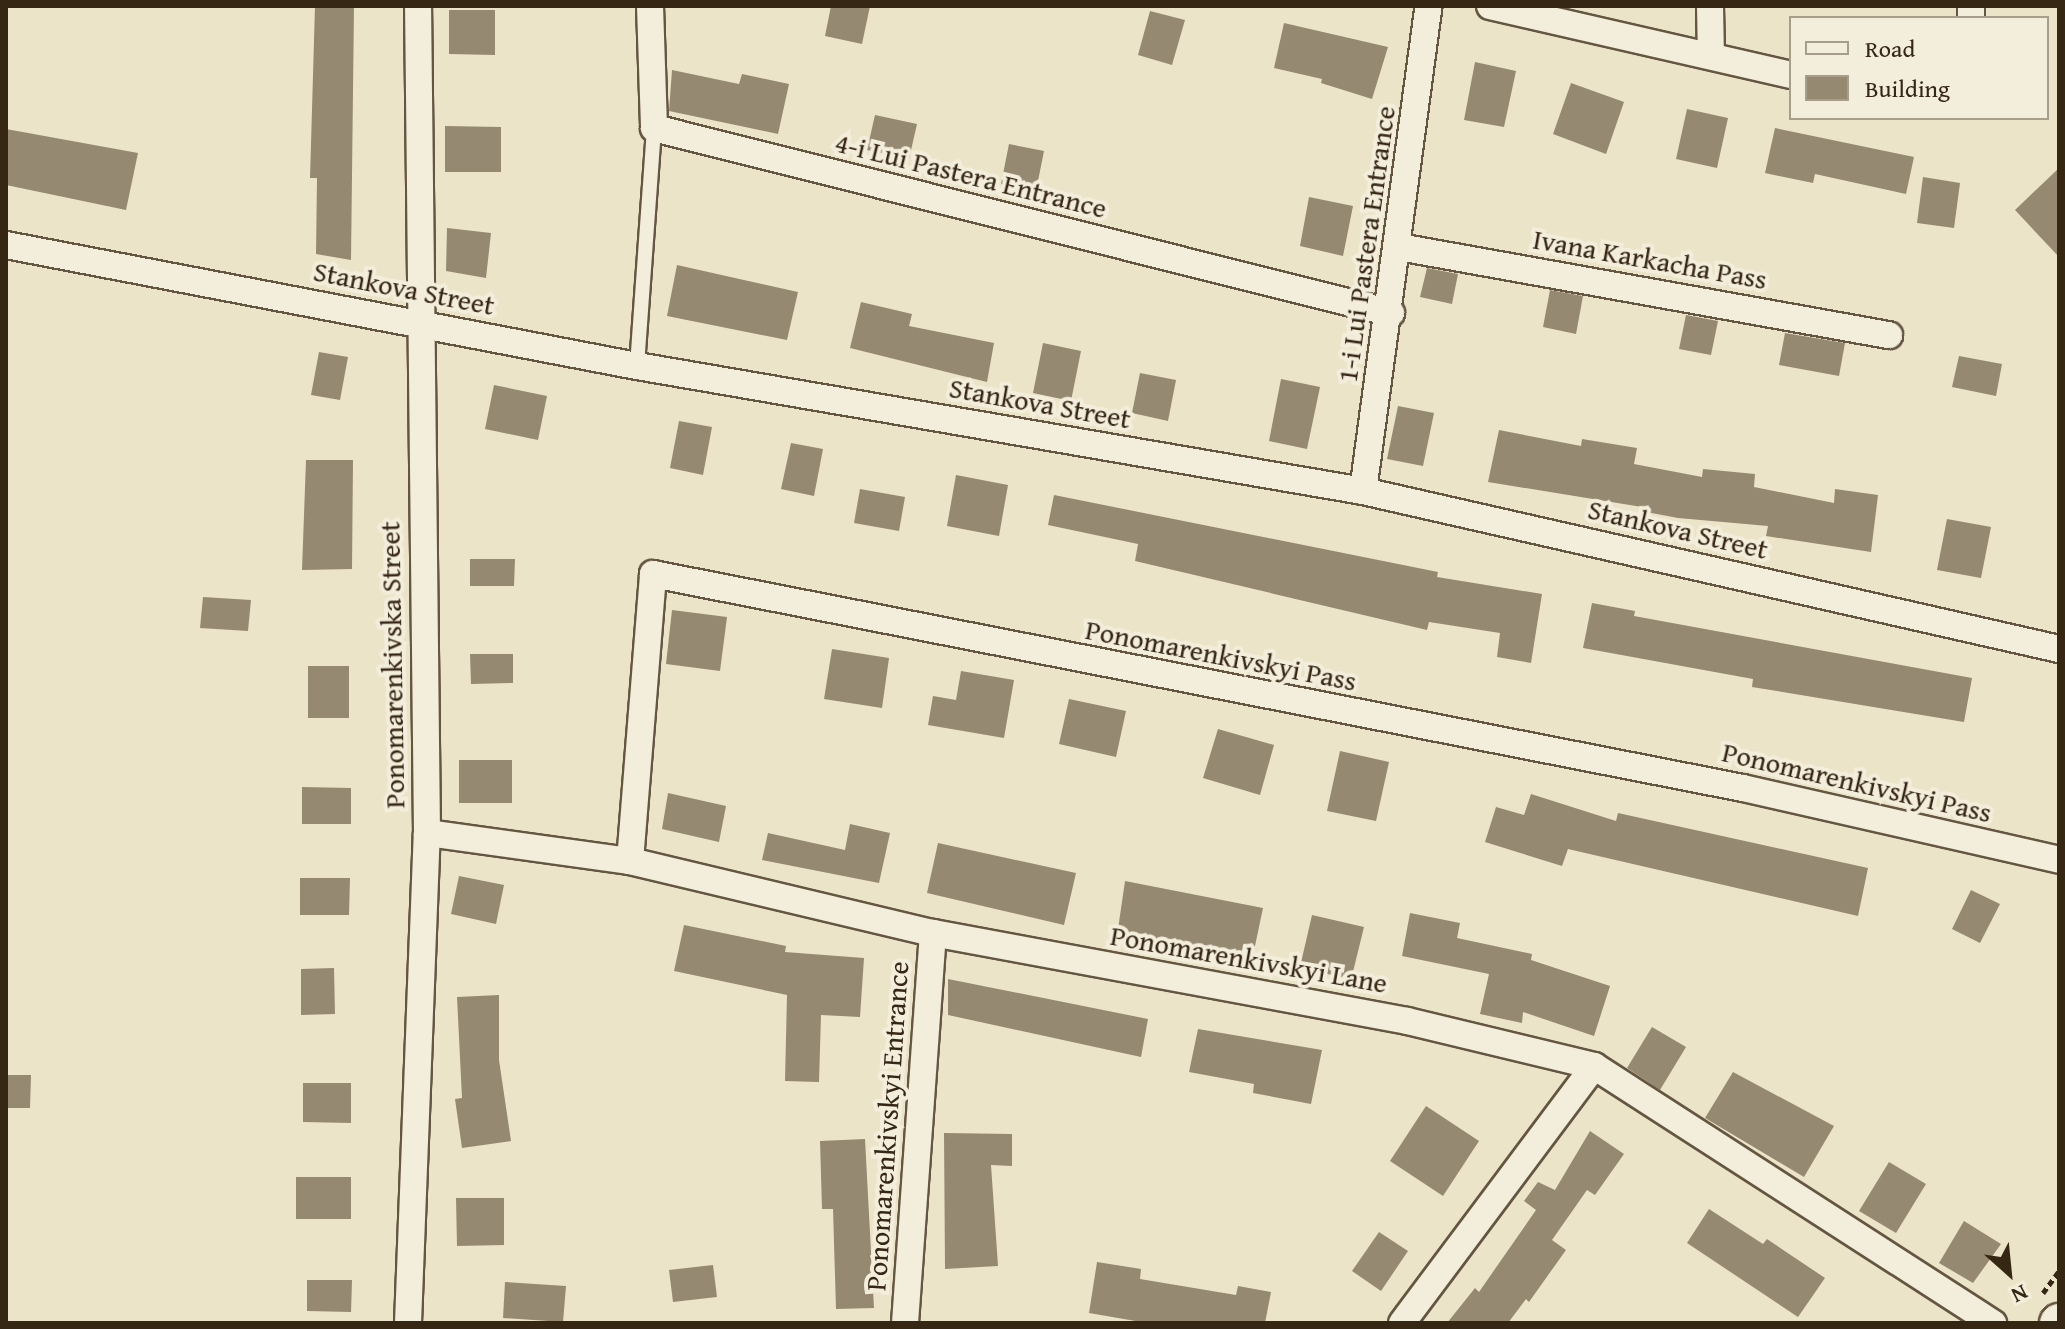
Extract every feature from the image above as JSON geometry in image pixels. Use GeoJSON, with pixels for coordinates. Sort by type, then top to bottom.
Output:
{"type":"FeatureCollection","features":[{"type":"Feature","properties":{"kind":"street","name":"Ponomarenkivska Street"},"geometry":{"type":"LineString","coordinates":[[408,1323],[427,833],[419,323],[418,6]]}},
{"type":"Feature","properties":{"kind":"street"},"geometry":{"type":"LineString","coordinates":[[650,6],[654,128]]}},
{"type":"Feature","properties":{"kind":"street","name":"1-i Lui Pastera Entrance"},"geometry":{"type":"LineString","coordinates":[[1363,491],[1391,313],[1429,6]]}},
{"type":"Feature","properties":{"kind":"street"},"geometry":{"type":"LineString","coordinates":[[1490,6],[1789,75]]}},
{"type":"Feature","properties":{"kind":"street"},"geometry":{"type":"LineString","coordinates":[[1710,6],[1711,56]]}},
{"type":"Feature","properties":{"kind":"street","name":"4-i Lui Pastera Entrance"},"geometry":{"type":"LineString","coordinates":[[654,128],[1391,313]]}},
{"type":"Feature","properties":{"kind":"street","name":"Stankova Street"},"geometry":{"type":"LineString","coordinates":[[6,245],[637,366],[1363,491],[2059,649]]}},
{"type":"Feature","properties":{"kind":"street","name":"Ivana Karkacha Pass"},"geometry":{"type":"LineString","coordinates":[[1399,247],[1889,335]]}},
{"type":"Feature","properties":{"kind":"street","name":"Ponomarenkivskyi Pass"},"geometry":{"type":"LineString","coordinates":[[630,861],[653,574],[1743,788],[2059,860]]}},
{"type":"Feature","properties":{"kind":"street","name":"Ponomarenkivskyi Lane"},"geometry":{"type":"LineString","coordinates":[[427,833],[630,861],[933,933],[1407,1021],[1594,1066],[1993,1323]]}},
{"type":"Feature","properties":{"kind":"street","name":"Ponomarenkivskyi Entrance"},"geometry":{"type":"LineString","coordinates":[[905,1323],[933,933]]}},
{"type":"Feature","properties":{"kind":"street"},"geometry":{"type":"LineString","coordinates":[[1402,1323],[1594,1066]]}},
{"type":"Feature","properties":{"kind":"lane"},"geometry":{"type":"LineString","coordinates":[[637,366],[654,128]]}},
{"type":"Feature","properties":{"kind":"building"},"geometry":{"type":"Polygon","coordinates":[[[315,6],[354,6],[351,260],[316,254],[317,178],[310,178],[315,6]]]}},
{"type":"Feature","properties":{"kind":"building"},"geometry":{"type":"Polygon","coordinates":[[[831,6],[870,6],[862,44],[825,36],[831,6]]]}},
{"type":"Feature","properties":{"kind":"building"},"geometry":{"type":"Polygon","coordinates":[[[449,10],[495,10],[495,55],[449,54],[449,10]]]}},
{"type":"Feature","properties":{"kind":"building"},"geometry":{"type":"Polygon","coordinates":[[[1150,11],[1185,20],[1172,65],[1138,55],[1150,11]]]}},
{"type":"Feature","properties":{"kind":"building"},"geometry":{"type":"Polygon","coordinates":[[[1284,23],[1388,47],[1372,99],[1321,83],[1322,79],[1274,68],[1284,23]]]}},
{"type":"Feature","properties":{"kind":"building"},"geometry":{"type":"Polygon","coordinates":[[[1475,62],[1516,71],[1504,127],[1464,120],[1475,62]]]}},
{"type":"Feature","properties":{"kind":"building"},"geometry":{"type":"Polygon","coordinates":[[[672,70],[739,84],[742,74],[789,84],[778,134],[669,111],[672,70]]]}},
{"type":"Feature","properties":{"kind":"building"},"geometry":{"type":"Polygon","coordinates":[[[1571,83],[1624,102],[1606,154],[1553,134],[1571,83]]]}},
{"type":"Feature","properties":{"kind":"building"},"geometry":{"type":"Polygon","coordinates":[[[1687,109],[1728,118],[1717,168],[1676,159],[1687,109]]]}},
{"type":"Feature","properties":{"kind":"building"},"geometry":{"type":"Polygon","coordinates":[[[875,115],[917,124],[909,159],[867,150],[875,115]]]}},
{"type":"Feature","properties":{"kind":"building"},"geometry":{"type":"Polygon","coordinates":[[[445,126],[501,127],[501,172],[445,172],[445,126]]]}},
{"type":"Feature","properties":{"kind":"building"},"geometry":{"type":"Polygon","coordinates":[[[1775,128],[1914,157],[1906,194],[1815,174],[1813,183],[1765,173],[1775,128]]]}},
{"type":"Feature","properties":{"kind":"building"},"geometry":{"type":"Polygon","coordinates":[[[6,129],[138,153],[126,210],[6,185],[6,129]]]}},
{"type":"Feature","properties":{"kind":"building"},"geometry":{"type":"Polygon","coordinates":[[[1009,144],[1044,151],[1036,191],[1001,184],[1009,144]]]}},
{"type":"Feature","properties":{"kind":"building"},"geometry":{"type":"Polygon","coordinates":[[[2059,168],[2059,257],[2015,210],[2059,168]]]}},
{"type":"Feature","properties":{"kind":"building"},"geometry":{"type":"Polygon","coordinates":[[[1923,177],[1960,183],[1954,228],[1917,223],[1923,177]]]}},
{"type":"Feature","properties":{"kind":"building"},"geometry":{"type":"Polygon","coordinates":[[[1309,197],[1353,206],[1343,256],[1300,246],[1309,197]]]}},
{"type":"Feature","properties":{"kind":"building"},"geometry":{"type":"Polygon","coordinates":[[[447,228],[491,233],[486,278],[446,271],[447,228]]]}},
{"type":"Feature","properties":{"kind":"building"},"geometry":{"type":"Polygon","coordinates":[[[677,265],[798,292],[787,340],[667,316],[677,265]]]}},
{"type":"Feature","properties":{"kind":"building"},"geometry":{"type":"Polygon","coordinates":[[[1427,268],[1458,274],[1452,304],[1420,297],[1427,268]]]}},
{"type":"Feature","properties":{"kind":"building"},"geometry":{"type":"Polygon","coordinates":[[[1550,290],[1583,296],[1576,334],[1543,327],[1550,290]]]}},
{"type":"Feature","properties":{"kind":"building"},"geometry":{"type":"Polygon","coordinates":[[[861,302],[912,314],[909,326],[994,343],[987,382],[850,348],[861,302]]]}},
{"type":"Feature","properties":{"kind":"building"},"geometry":{"type":"Polygon","coordinates":[[[1686,315],[1718,321],[1711,355],[1679,349],[1686,315]]]}},
{"type":"Feature","properties":{"kind":"building"},"geometry":{"type":"Polygon","coordinates":[[[1785,333],[1845,343],[1839,376],[1779,365],[1785,333]]]}},
{"type":"Feature","properties":{"kind":"building"},"geometry":{"type":"Polygon","coordinates":[[[1043,343],[1081,351],[1071,401],[1033,393],[1043,343]]]}},
{"type":"Feature","properties":{"kind":"building"},"geometry":{"type":"Polygon","coordinates":[[[319,352],[348,357],[340,400],[311,395],[319,352]]]}},
{"type":"Feature","properties":{"kind":"building"},"geometry":{"type":"Polygon","coordinates":[[[1959,356],[2002,364],[1996,396],[1952,387],[1959,356]]]}},
{"type":"Feature","properties":{"kind":"building"},"geometry":{"type":"Polygon","coordinates":[[[1140,373],[1176,380],[1168,421],[1132,413],[1140,373]]]}},
{"type":"Feature","properties":{"kind":"building"},"geometry":{"type":"Polygon","coordinates":[[[1281,379],[1320,387],[1307,449],[1269,441],[1281,379]]]}},
{"type":"Feature","properties":{"kind":"building"},"geometry":{"type":"Polygon","coordinates":[[[494,385],[547,396],[538,440],[485,429],[494,385]]]}},
{"type":"Feature","properties":{"kind":"building"},"geometry":{"type":"Polygon","coordinates":[[[1398,406],[1434,413],[1423,466],[1387,459],[1398,406]]]}},
{"type":"Feature","properties":{"kind":"building"},"geometry":{"type":"Polygon","coordinates":[[[679,421],[712,427],[703,475],[670,468],[679,421]]]}},
{"type":"Feature","properties":{"kind":"building"},"geometry":{"type":"Polygon","coordinates":[[[1499,430],[1581,446],[1582,439],[1637,448],[1634,464],[1702,477],[1703,469],[1755,474],[1754,487],[1834,503],[1835,489],[1878,495],[1871,552],[1766,536],[1768,526],[1678,518],[1641,511],[1642,507],[1488,482],[1499,430]]]}},
{"type":"Feature","properties":{"kind":"building"},"geometry":{"type":"Polygon","coordinates":[[[791,443],[823,449],[814,496],[781,489],[791,443]]]}},
{"type":"Feature","properties":{"kind":"building"},"geometry":{"type":"Polygon","coordinates":[[[306,460],[353,460],[352,569],[302,570],[306,460]]]}},
{"type":"Feature","properties":{"kind":"building"},"geometry":{"type":"Polygon","coordinates":[[[956,475],[1008,485],[999,536],[947,526],[956,475]]]}},
{"type":"Feature","properties":{"kind":"building"},"geometry":{"type":"Polygon","coordinates":[[[860,489],[905,497],[899,531],[854,523],[860,489]]]}},
{"type":"Feature","properties":{"kind":"building"},"geometry":{"type":"Polygon","coordinates":[[[1054,495],[1438,572],[1437,577],[1542,594],[1531,663],[1497,657],[1500,633],[1429,622],[1427,630],[1135,561],[1138,544],[1048,525],[1054,495]]]}},
{"type":"Feature","properties":{"kind":"building"},"geometry":{"type":"Polygon","coordinates":[[[1947,519],[1991,527],[1981,578],[1937,570],[1947,519]]]}},
{"type":"Feature","properties":{"kind":"building"},"geometry":{"type":"Polygon","coordinates":[[[470,559],[515,559],[514,586],[470,586],[470,559]]]}},
{"type":"Feature","properties":{"kind":"building"},"geometry":{"type":"Polygon","coordinates":[[[203,597],[251,600],[248,631],[200,628],[203,597]]]}},
{"type":"Feature","properties":{"kind":"building"},"geometry":{"type":"Polygon","coordinates":[[[1592,603],[1635,611],[1634,616],[1972,678],[1964,722],[1752,687],[1753,679],[1583,648],[1592,603]]]}},
{"type":"Feature","properties":{"kind":"building"},"geometry":{"type":"Polygon","coordinates":[[[672,610],[727,617],[720,671],[666,664],[672,610]]]}},
{"type":"Feature","properties":{"kind":"building"},"geometry":{"type":"Polygon","coordinates":[[[832,649],[889,658],[882,708],[824,699],[832,649]]]}},
{"type":"Feature","properties":{"kind":"building"},"geometry":{"type":"Polygon","coordinates":[[[470,654],[513,654],[513,683],[471,684],[470,654]]]}},
{"type":"Feature","properties":{"kind":"building"},"geometry":{"type":"Polygon","coordinates":[[[308,666],[349,666],[349,718],[308,718],[308,666]]]}},
{"type":"Feature","properties":{"kind":"building"},"geometry":{"type":"Polygon","coordinates":[[[961,671],[1014,680],[1004,738],[928,725],[933,696],[956,700],[961,671]]]}},
{"type":"Feature","properties":{"kind":"building"},"geometry":{"type":"Polygon","coordinates":[[[1069,699],[1126,711],[1116,757],[1059,744],[1069,699]]]}},
{"type":"Feature","properties":{"kind":"building"},"geometry":{"type":"Polygon","coordinates":[[[1218,729],[1274,745],[1260,795],[1203,778],[1218,729]]]}},
{"type":"Feature","properties":{"kind":"building"},"geometry":{"type":"Polygon","coordinates":[[[1340,751],[1389,762],[1376,821],[1327,811],[1340,751]]]}},
{"type":"Feature","properties":{"kind":"building"},"geometry":{"type":"Polygon","coordinates":[[[459,760],[512,760],[512,803],[459,803],[459,760]]]}},
{"type":"Feature","properties":{"kind":"building"},"geometry":{"type":"Polygon","coordinates":[[[302,787],[351,788],[351,824],[302,824],[302,787]]]}},
{"type":"Feature","properties":{"kind":"building"},"geometry":{"type":"Polygon","coordinates":[[[668,793],[726,806],[719,842],[662,829],[668,793]]]}},
{"type":"Feature","properties":{"kind":"building"},"geometry":{"type":"Polygon","coordinates":[[[1531,794],[1616,821],[1618,813],[1868,868],[1858,916],[1568,849],[1562,866],[1485,842],[1496,807],[1524,815],[1531,794]]]}},
{"type":"Feature","properties":{"kind":"building"},"geometry":{"type":"Polygon","coordinates":[[[850,824],[890,833],[879,883],[762,860],[768,833],[845,850],[850,824]]]}},
{"type":"Feature","properties":{"kind":"building"},"geometry":{"type":"Polygon","coordinates":[[[938,843],[1076,873],[1064,925],[927,893],[938,843]]]}},
{"type":"Feature","properties":{"kind":"building"},"geometry":{"type":"Polygon","coordinates":[[[459,876],[504,885],[496,924],[451,914],[459,876]]]}},
{"type":"Feature","properties":{"kind":"building"},"geometry":{"type":"Polygon","coordinates":[[[300,878],[350,878],[349,915],[300,915],[300,878]]]}},
{"type":"Feature","properties":{"kind":"building"},"geometry":{"type":"Polygon","coordinates":[[[1125,881],[1263,908],[1251,965],[1206,955],[1207,949],[1117,936],[1125,881]]]}},
{"type":"Feature","properties":{"kind":"building"},"geometry":{"type":"Polygon","coordinates":[[[1971,890],[2000,904],[1980,943],[1952,929],[1971,890]]]}},
{"type":"Feature","properties":{"kind":"building"},"geometry":{"type":"Polygon","coordinates":[[[1410,913],[1460,923],[1457,938],[1532,954],[1531,960],[1610,986],[1594,1036],[1523,1012],[1522,1023],[1480,1014],[1489,974],[1402,956],[1410,913]]]}},
{"type":"Feature","properties":{"kind":"building"},"geometry":{"type":"Polygon","coordinates":[[[1312,915],[1364,927],[1351,980],[1300,967],[1312,915]]]}},
{"type":"Feature","properties":{"kind":"building"},"geometry":{"type":"Polygon","coordinates":[[[684,925],[786,946],[785,952],[864,958],[860,1017],[821,1015],[819,1082],[785,1081],[787,995],[674,971],[684,925]]]}},
{"type":"Feature","properties":{"kind":"building"},"geometry":{"type":"Polygon","coordinates":[[[334,968],[335,1014],[301,1015],[301,969],[334,968]]]}},
{"type":"Feature","properties":{"kind":"building"},"geometry":{"type":"Polygon","coordinates":[[[948,979],[1148,1019],[1141,1057],[948,1015],[948,979]]]}},
{"type":"Feature","properties":{"kind":"building"},"geometry":{"type":"Polygon","coordinates":[[[499,995],[499,1060],[511,1141],[462,1148],[455,1099],[462,1098],[457,997],[499,995]]]}},
{"type":"Feature","properties":{"kind":"building"},"geometry":{"type":"Polygon","coordinates":[[[1652,1027],[1686,1047],[1660,1090],[1627,1068],[1652,1027]]]}},
{"type":"Feature","properties":{"kind":"building"},"geometry":{"type":"Polygon","coordinates":[[[1198,1029],[1322,1050],[1311,1104],[1253,1093],[1254,1084],[1189,1072],[1198,1029]]]}},
{"type":"Feature","properties":{"kind":"building"},"geometry":{"type":"Polygon","coordinates":[[[1733,1072],[1834,1126],[1804,1177],[1705,1118],[1733,1072]]]}},
{"type":"Feature","properties":{"kind":"building"},"geometry":{"type":"Polygon","coordinates":[[[6,1075],[31,1075],[30,1108],[6,1108],[6,1075]]]}},
{"type":"Feature","properties":{"kind":"building"},"geometry":{"type":"Polygon","coordinates":[[[303,1083],[351,1083],[351,1123],[303,1122],[303,1083]]]}},
{"type":"Feature","properties":{"kind":"building"},"geometry":{"type":"Polygon","coordinates":[[[1426,1106],[1479,1141],[1443,1196],[1390,1161],[1426,1106]]]}},
{"type":"Feature","properties":{"kind":"building"},"geometry":{"type":"Polygon","coordinates":[[[1590,1131],[1624,1154],[1595,1195],[1587,1190],[1552,1240],[1566,1250],[1529,1302],[1526,1299],[1508,1323],[1447,1323],[1475,1288],[1479,1292],[1536,1210],[1524,1201],[1538,1182],[1555,1190],[1590,1131]]]}},
{"type":"Feature","properties":{"kind":"building"},"geometry":{"type":"Polygon","coordinates":[[[944,1133],[1012,1134],[1012,1166],[991,1165],[998,1266],[945,1269],[944,1133]]]}},
{"type":"Feature","properties":{"kind":"building"},"geometry":{"type":"Polygon","coordinates":[[[865,1139],[874,1308],[836,1309],[833,1209],[822,1209],[820,1141],[865,1139]]]}},
{"type":"Feature","properties":{"kind":"building"},"geometry":{"type":"Polygon","coordinates":[[[1889,1162],[1926,1184],[1896,1233],[1859,1211],[1889,1162]]]}},
{"type":"Feature","properties":{"kind":"building"},"geometry":{"type":"Polygon","coordinates":[[[296,1177],[351,1177],[351,1219],[296,1219],[296,1177]]]}},
{"type":"Feature","properties":{"kind":"building"},"geometry":{"type":"Polygon","coordinates":[[[456,1198],[504,1198],[504,1245],[457,1246],[456,1198]]]}},
{"type":"Feature","properties":{"kind":"building"},"geometry":{"type":"Polygon","coordinates":[[[1709,1209],[1763,1244],[1767,1239],[1825,1278],[1798,1317],[1687,1243],[1709,1209]]]}},
{"type":"Feature","properties":{"kind":"building"},"geometry":{"type":"Polygon","coordinates":[[[1964,1221],[2001,1244],[1973,1283],[1939,1263],[1964,1221]]]}},
{"type":"Feature","properties":{"kind":"building"},"geometry":{"type":"Polygon","coordinates":[[[1379,1232],[1408,1251],[1381,1291],[1352,1271],[1379,1232]]]}},
{"type":"Feature","properties":{"kind":"building"},"geometry":{"type":"Polygon","coordinates":[[[1097,1262],[1141,1269],[1140,1279],[1236,1295],[1238,1286],[1271,1292],[1265,1323],[1147,1323],[1089,1313],[1097,1262]]]}},
{"type":"Feature","properties":{"kind":"building"},"geometry":{"type":"Polygon","coordinates":[[[713,1265],[717,1297],[673,1302],[669,1270],[713,1265]]]}},
{"type":"Feature","properties":{"kind":"building"},"geometry":{"type":"Polygon","coordinates":[[[307,1280],[352,1280],[351,1312],[307,1311],[307,1280]]]}},
{"type":"Feature","properties":{"kind":"building"},"geometry":{"type":"Polygon","coordinates":[[[505,1282],[566,1286],[563,1322],[503,1318],[505,1282]]]}}]}
